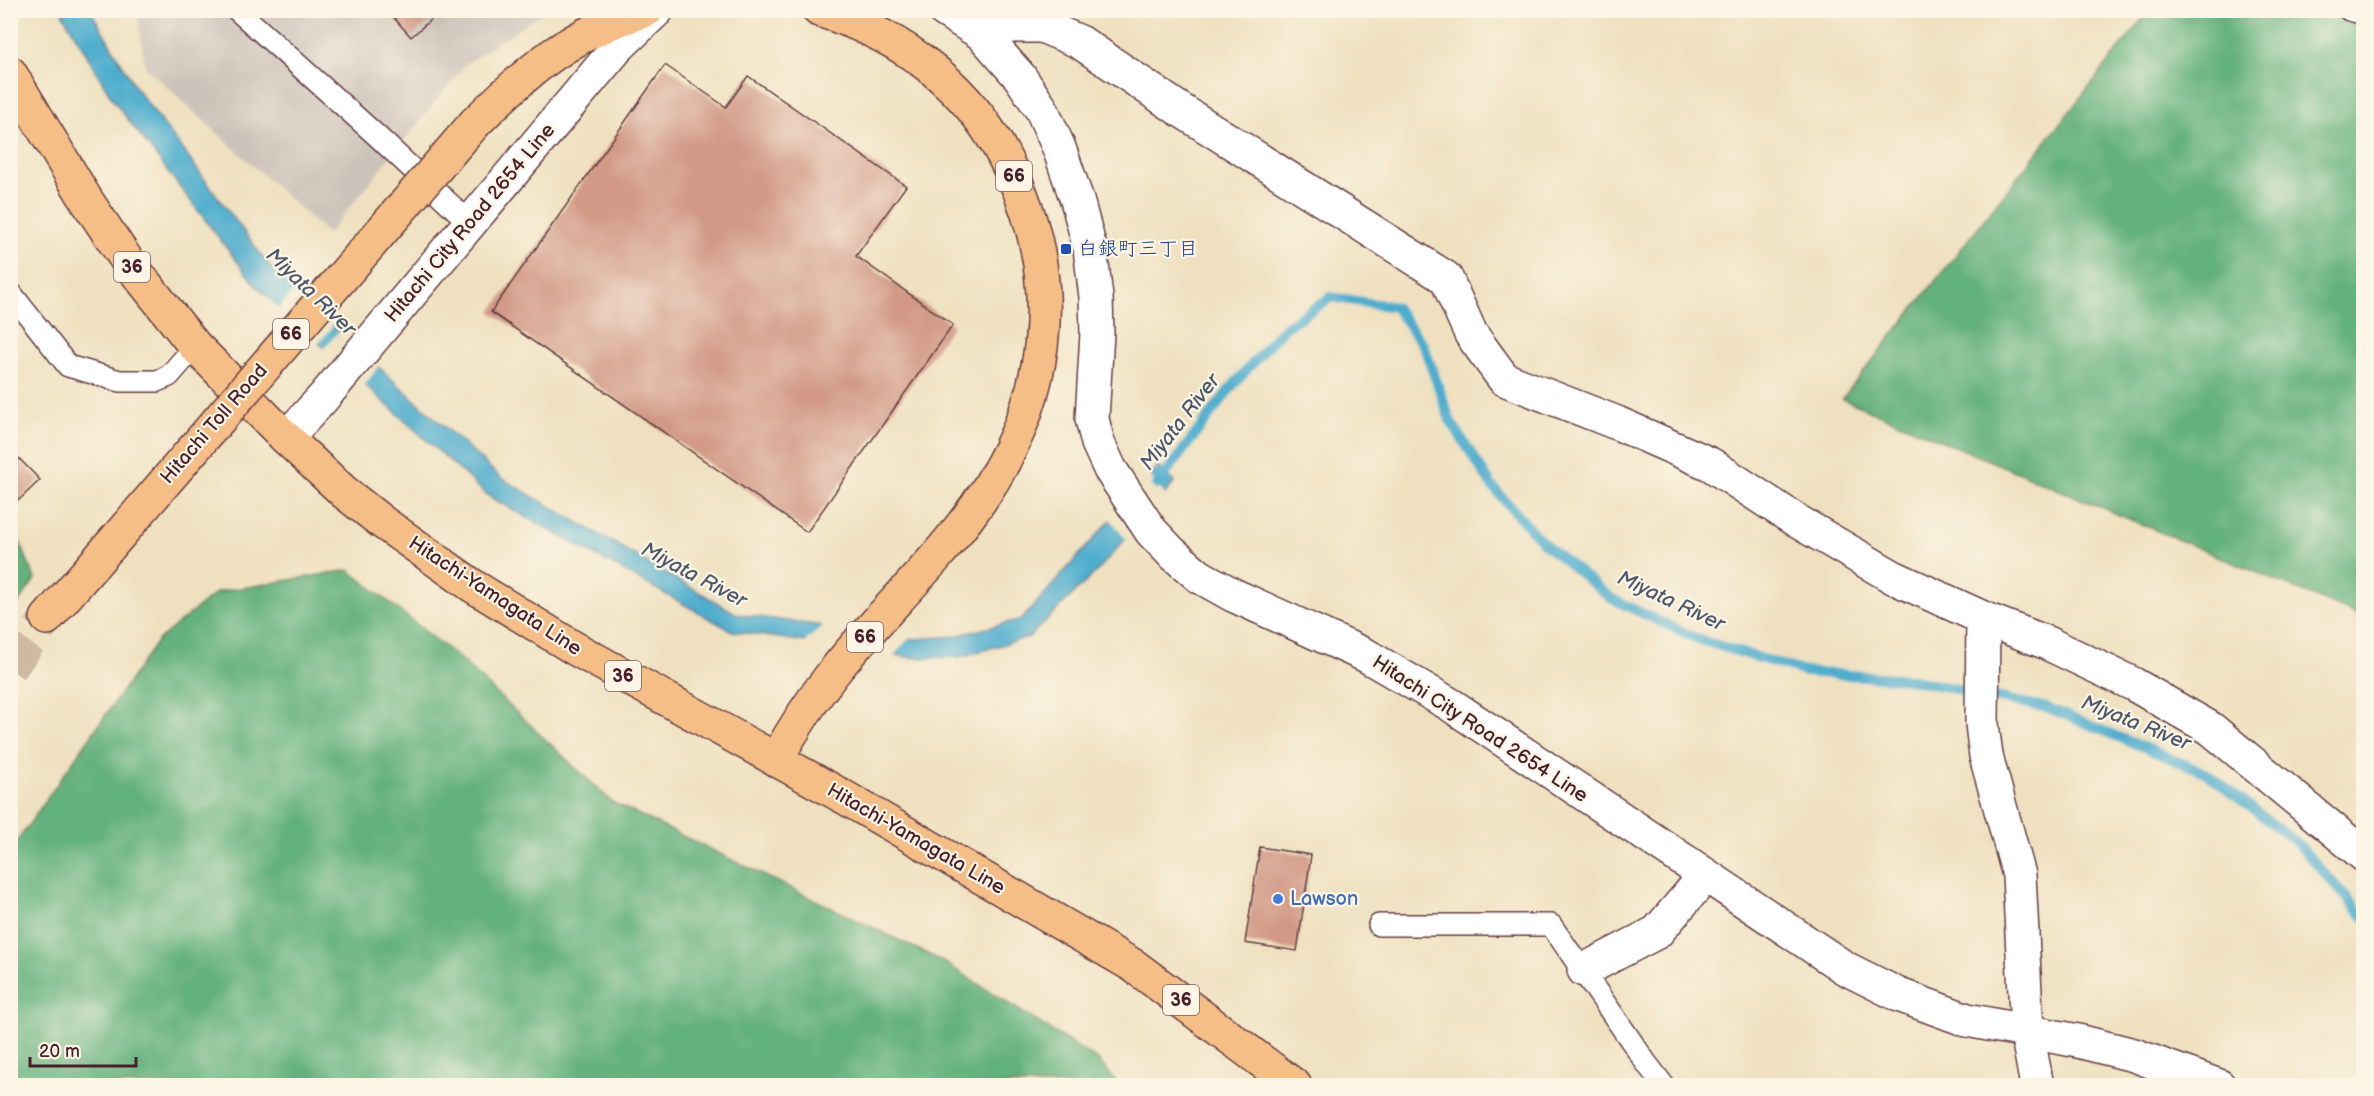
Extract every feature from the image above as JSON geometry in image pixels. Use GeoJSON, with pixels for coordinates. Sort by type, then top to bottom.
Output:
{"type":"FeatureCollection","features":[{"type":"Feature","properties":{"kind":"main road","name":"Hitachi Toll Road"},"geometry":{"type":"LineString","coordinates":[[47,618],[475,123],[539,63],[567,44],[596,28],[647,10]]}},
{"type":"Feature","properties":{"kind":"main road","name":"66"},"geometry":{"type":"LineString","coordinates":[[776,760],[804,711],[834,672],[918,578],[975,508],[1018,433],[1034,389],[1041,358],[1044,327],[1043,295],[1034,236],[1018,185],[994,137],[966,100],[925,62],[893,40],[868,27],[819,10]]}},
{"type":"Feature","properties":{"kind":"main road","name":"Hitachi-Yamagata Line"},"geometry":{"type":"LineString","coordinates":[[10,73],[87,201],[128,262],[195,346],[286,438],[344,492],[382,522],[473,586],[574,648],[844,796],[1134,966],[1295,1086]]}},
{"type":"Feature","properties":{"kind":"street","name":"Hitachi City Road 2654 Line"},"geometry":{"type":"LineString","coordinates":[[286,438],[393,315],[618,47],[657,10]]}},
{"type":"Feature","properties":{"kind":"street","name":"Hitachi City Road 2654 Line"},"geometry":{"type":"LineString","coordinates":[[944,10],[982,34],[1020,77],[1042,110],[1077,200],[1090,248],[1096,297],[1097,333],[1092,419],[1098,443],[1124,493],[1151,531],[1199,576],[1233,595],[1367,656],[1450,705],[1845,968],[1899,995],[1966,1020],[2078,1041],[2134,1055],[2219,1086]]}},
{"type":"Feature","properties":{"kind":"street"},"geometry":{"type":"LineString","coordinates":[[982,34],[1011,26],[1042,26],[1080,42],[1179,109],[1446,278],[1471,334],[1504,379],[1617,423],[1710,464],[1797,521],[1983,629],[2047,643],[2133,684],[2210,728],[2364,855]]}},
{"type":"Feature","properties":{"kind":"street"},"geometry":{"type":"LineString","coordinates":[[1983,629],[1982,724],[1986,756],[2019,875],[2027,1032],[2037,1086]]}},
{"type":"Feature","properties":{"kind":"street"},"geometry":{"type":"LineString","coordinates":[[1584,970],[1657,932],[1706,876]]}},
{"type":"Feature","properties":{"kind":"lane"},"geometry":{"type":"LineString","coordinates":[[237,10],[470,223]]}},
{"type":"Feature","properties":{"kind":"lane"},"geometry":{"type":"LineString","coordinates":[[2349,10],[2364,14]]}},
{"type":"Feature","properties":{"kind":"lane"},"geometry":{"type":"LineString","coordinates":[[10,292],[68,366],[120,381],[157,381],[169,375],[195,346]]}},
{"type":"Feature","properties":{"kind":"lane"},"geometry":{"type":"LineString","coordinates":[[1379,925],[1551,925],[1647,1064],[1665,1086]]}},
{"type":"Feature","properties":{"kind":"shaded area"},"geometry":{"type":"Polygon","coordinates":[[[137,11],[545,11],[467,63],[328,234],[145,67],[137,11]]]}},
{"type":"Feature","properties":{"kind":"green space"},"geometry":{"type":"Polygon","coordinates":[[[2149,11],[2363,11],[2363,617],[1842,399],[2149,11]]]}},
{"type":"Feature","properties":{"kind":"green space"},"geometry":{"type":"Polygon","coordinates":[[[11,520],[35,579],[10,614],[11,520]]]}},
{"type":"Feature","properties":{"kind":"green space"},"geometry":{"type":"Polygon","coordinates":[[[349,570],[460,659],[612,802],[942,961],[1099,1061],[1119,1085],[11,1085],[11,850],[158,640],[217,592],[349,570]]]}},
{"type":"Feature","properties":{"kind":"water"},"geometry":{"type":"Polygon","coordinates":[[[61,11],[91,11],[136,88],[275,273],[501,478],[737,614],[916,639],[955,636],[1022,619],[1158,467],[1175,482],[1100,568],[1029,637],[960,657],[914,658],[732,631],[488,496],[256,286],[113,100],[61,11]]]}},
{"type":"Feature","properties":{"kind":"pier"},"geometry":{"type":"Polygon","coordinates":[[[296,288],[335,323],[317,345],[278,310],[296,288]]]}},
{"type":"Feature","properties":{"kind":"pier"},"geometry":{"type":"Polygon","coordinates":[[[341,329],[380,364],[363,387],[322,350],[341,329]]]}},
{"type":"Feature","properties":{"kind":"pier"},"geometry":{"type":"Polygon","coordinates":[[[1148,473],[1166,496],[1127,541],[1109,517],[1148,473]]]}},
{"type":"Feature","properties":{"kind":"pier"},"geometry":{"type":"Polygon","coordinates":[[[825,623],[912,635],[891,658],[802,645],[825,623]]]}},
{"type":"Feature","properties":{"kind":"building"},"geometry":{"type":"Polygon","coordinates":[[[387,10],[442,10],[411,37],[387,10]]]}},
{"type":"Feature","properties":{"kind":"building"},"geometry":{"type":"Polygon","coordinates":[[[665,65],[726,107],[748,76],[906,186],[856,256],[953,325],[807,532],[491,312],[665,65]]]}},
{"type":"Feature","properties":{"kind":"building"},"geometry":{"type":"Polygon","coordinates":[[[10,449],[40,480],[19,500],[10,491],[10,449]]]}},
{"type":"Feature","properties":{"kind":"building","name":"Lawson"},"geometry":{"type":"Polygon","coordinates":[[[1260,847],[1311,855],[1297,951],[1245,943],[1260,847]]]}},
{"type":"Feature","properties":{"kind":"waterway","name":"Miyata River"},"geometry":{"type":"LineString","coordinates":[[1157,485],[1229,390],[1284,328],[1331,297],[1395,307],[1424,346],[1450,420],[1492,486],[1542,542],[1612,599],[1697,639],[1805,672],[1908,679],[2048,708],[2206,773],[2296,842],[2364,917]]}},
{"type":"Feature","properties":{"kind":"tunnel"},"geometry":{"type":"LineString","coordinates":[[10,669],[47,618]]}},
{"type":"Feature","properties":{"kind":"place","name":"白銀町三丁目"},"geometry":{"type":"Point","coordinates":[1066,249]}},
{"type":"Feature","properties":{"kind":"place","name":"Lawson"},"geometry":{"type":"Point","coordinates":[1278,899]}}]}
